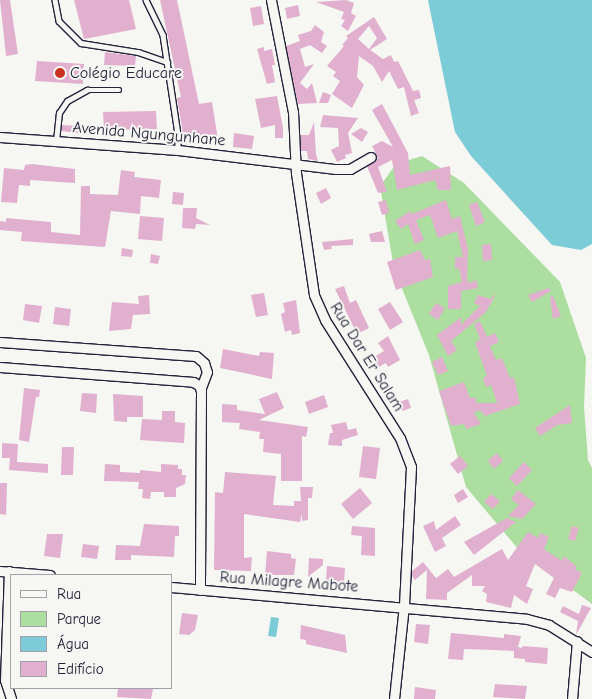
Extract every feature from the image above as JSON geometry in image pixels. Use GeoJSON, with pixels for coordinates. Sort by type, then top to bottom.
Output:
{"type":"FeatureCollection","features":[{"type":"Feature","properties":{"kind":"street","name":"Rua Dar Er Salam"},"geometry":{"type":"LineString","coordinates":[[271,0],[293,112],[296,163],[319,309],[400,438],[411,467],[404,605],[394,699]]}},
{"type":"Feature","properties":{"kind":"street","name":"Avenida Ngungunhane"},"geometry":{"type":"LineString","coordinates":[[0,137],[178,150],[350,169],[371,157]]}},
{"type":"Feature","properties":{"kind":"street"},"geometry":{"type":"LineString","coordinates":[[0,342],[196,356],[204,363],[207,372],[200,388],[200,590]]}},
{"type":"Feature","properties":{"kind":"street"},"geometry":{"type":"LineString","coordinates":[[0,367],[193,382],[200,388]]}},
{"type":"Feature","properties":{"kind":"street"},"geometry":{"type":"LineString","coordinates":[[11,699],[5,680],[5,571],[39,574]]}},
{"type":"Feature","properties":{"kind":"street","name":"Rua Milagre Mabote"},"geometry":{"type":"LineString","coordinates":[[172,587],[404,605],[527,619],[549,625],[592,652]]}},
{"type":"Feature","properties":{"kind":"street"},"geometry":{"type":"LineString","coordinates":[[572,699],[577,641]]}},
{"type":"Feature","properties":{"kind":"lane"},"geometry":{"type":"LineString","coordinates":[[55,0],[59,21],[81,43],[138,52],[167,62]]}},
{"type":"Feature","properties":{"kind":"lane"},"geometry":{"type":"LineString","coordinates":[[146,0],[163,35],[178,134],[178,150]]}},
{"type":"Feature","properties":{"kind":"lane"},"geometry":{"type":"LineString","coordinates":[[56,141],[59,113],[67,101],[87,90],[119,90]]}},
{"type":"Feature","properties":{"kind":"green space"},"geometry":{"type":"Polygon","coordinates":[[[422,156],[464,183],[560,282],[586,358],[584,407],[588,460],[592,468],[592,604],[519,550],[466,487],[429,355],[394,269],[380,186],[396,164],[422,156]]]}},
{"type":"Feature","properties":{"kind":"water"},"geometry":{"type":"Polygon","coordinates":[[[428,0],[592,0],[592,244],[581,250],[552,245],[471,156],[455,132],[428,0]]]}},
{"type":"Feature","properties":{"kind":"water"},"geometry":{"type":"Polygon","coordinates":[[[271,617],[279,618],[276,637],[268,636],[271,617]]]}},
{"type":"Feature","properties":{"kind":"building"},"geometry":{"type":"Polygon","coordinates":[[[0,0],[10,0],[18,54],[6,56],[0,0]]]}},
{"type":"Feature","properties":{"kind":"building"},"geometry":{"type":"Polygon","coordinates":[[[74,0],[129,0],[136,29],[84,39],[74,0]]]}},
{"type":"Feature","properties":{"kind":"building"},"geometry":{"type":"Polygon","coordinates":[[[160,0],[177,0],[199,104],[212,102],[218,140],[207,142],[205,135],[184,139],[177,98],[181,97],[160,0]]]}},
{"type":"Feature","properties":{"kind":"building"},"geometry":{"type":"Polygon","coordinates":[[[346,0],[354,3],[351,13],[356,16],[348,31],[341,26],[345,20],[341,19],[344,12],[316,2],[346,0]]]}},
{"type":"Feature","properties":{"kind":"building"},"geometry":{"type":"Polygon","coordinates":[[[298,5],[300,16],[287,19],[285,8],[298,5]]]}},
{"type":"Feature","properties":{"kind":"building"},"geometry":{"type":"Polygon","coordinates":[[[261,6],[264,24],[253,26],[250,8],[261,6]]]}},
{"type":"Feature","properties":{"kind":"building"},"geometry":{"type":"Polygon","coordinates":[[[374,17],[387,39],[370,50],[383,59],[391,55],[394,62],[398,61],[413,91],[419,90],[421,98],[414,100],[419,113],[411,116],[404,87],[398,89],[389,71],[382,82],[373,66],[359,56],[357,77],[364,85],[352,108],[332,94],[340,81],[333,76],[336,72],[327,66],[344,46],[342,45],[348,38],[346,36],[374,17]],[[369,26],[358,39],[369,49],[377,38],[369,26]]]}},
{"type":"Feature","properties":{"kind":"building"},"geometry":{"type":"Polygon","coordinates":[[[315,25],[324,32],[321,42],[327,46],[322,53],[310,45],[300,49],[305,67],[314,64],[300,83],[307,89],[312,83],[317,103],[298,104],[286,46],[300,41],[298,35],[311,31],[315,25]]]}},
{"type":"Feature","properties":{"kind":"building"},"geometry":{"type":"Polygon","coordinates":[[[264,47],[264,51],[272,49],[275,65],[272,65],[275,82],[267,84],[257,49],[264,47]]]}},
{"type":"Feature","properties":{"kind":"building"},"geometry":{"type":"Polygon","coordinates":[[[105,52],[136,56],[135,66],[104,65],[105,52]]]}},
{"type":"Feature","properties":{"kind":"building","name":"Colégio Educare"},"geometry":{"type":"Polygon","coordinates":[[[37,61],[84,64],[83,84],[35,81],[37,61]]]}},
{"type":"Feature","properties":{"kind":"building"},"geometry":{"type":"Polygon","coordinates":[[[323,92],[331,95],[328,103],[319,103],[323,92]]]}},
{"type":"Feature","properties":{"kind":"building"},"geometry":{"type":"Polygon","coordinates":[[[277,96],[283,138],[275,138],[275,125],[261,128],[255,99],[277,96]]]}},
{"type":"Feature","properties":{"kind":"building"},"geometry":{"type":"Polygon","coordinates":[[[382,104],[408,153],[410,175],[450,166],[451,190],[438,190],[435,180],[397,190],[392,160],[378,167],[387,192],[378,193],[367,166],[378,158],[372,146],[382,141],[393,147],[372,110],[382,104]]]}},
{"type":"Feature","properties":{"kind":"building"},"geometry":{"type":"Polygon","coordinates":[[[156,111],[157,129],[104,130],[103,112],[156,111]]]}},
{"type":"Feature","properties":{"kind":"building"},"geometry":{"type":"Polygon","coordinates":[[[323,115],[358,118],[348,133],[352,153],[345,155],[346,158],[337,162],[331,150],[339,146],[338,128],[320,127],[323,115]]]}},
{"type":"Feature","properties":{"kind":"building"},"geometry":{"type":"Polygon","coordinates":[[[314,122],[318,161],[308,159],[307,151],[301,151],[300,135],[309,135],[314,122]]]}},
{"type":"Feature","properties":{"kind":"building"},"geometry":{"type":"Polygon","coordinates":[[[62,125],[79,126],[78,133],[61,131],[62,125]]]}},
{"type":"Feature","properties":{"kind":"building"},"geometry":{"type":"Polygon","coordinates":[[[361,128],[368,132],[362,142],[351,134],[361,128]]]}},
{"type":"Feature","properties":{"kind":"building"},"geometry":{"type":"Polygon","coordinates":[[[234,133],[254,136],[252,149],[233,147],[234,133]]]}},
{"type":"Feature","properties":{"kind":"building"},"geometry":{"type":"Polygon","coordinates":[[[32,164],[75,169],[75,183],[30,180],[30,186],[19,185],[17,203],[1,202],[4,168],[24,170],[25,165],[32,164]]]}},
{"type":"Feature","properties":{"kind":"building"},"geometry":{"type":"Polygon","coordinates":[[[121,170],[135,172],[134,177],[161,180],[159,198],[141,196],[140,214],[111,211],[105,247],[21,241],[22,232],[0,230],[0,221],[6,222],[6,218],[51,222],[51,232],[80,235],[81,186],[90,186],[90,194],[118,195],[121,170]]]}},
{"type":"Feature","properties":{"kind":"building"},"geometry":{"type":"Polygon","coordinates":[[[326,188],[331,198],[321,204],[316,193],[326,188]]]}},
{"type":"Feature","properties":{"kind":"building"},"geometry":{"type":"Polygon","coordinates":[[[173,192],[184,193],[183,205],[172,204],[173,192]]]}},
{"type":"Feature","properties":{"kind":"building"},"geometry":{"type":"Polygon","coordinates":[[[386,200],[389,213],[382,215],[378,202],[386,200]]]}},
{"type":"Feature","properties":{"kind":"building"},"geometry":{"type":"Polygon","coordinates":[[[446,200],[452,219],[460,216],[468,249],[467,280],[469,283],[476,280],[478,288],[461,291],[461,309],[448,309],[448,286],[462,282],[459,268],[455,269],[455,257],[463,257],[457,231],[438,238],[430,215],[416,220],[424,240],[415,244],[408,224],[401,229],[395,221],[410,211],[412,214],[446,200]]]}},
{"type":"Feature","properties":{"kind":"building"},"geometry":{"type":"Polygon","coordinates":[[[477,202],[485,222],[476,226],[469,205],[477,202]]]}},
{"type":"Feature","properties":{"kind":"building"},"geometry":{"type":"Polygon","coordinates":[[[183,208],[197,208],[196,218],[210,225],[196,224],[195,229],[182,228],[183,208]]]}},
{"type":"Feature","properties":{"kind":"building"},"geometry":{"type":"Polygon","coordinates":[[[140,216],[164,218],[162,241],[138,239],[140,216]]]}},
{"type":"Feature","properties":{"kind":"building"},"geometry":{"type":"Polygon","coordinates":[[[382,231],[385,242],[371,242],[369,234],[382,231]]]}},
{"type":"Feature","properties":{"kind":"building"},"geometry":{"type":"Polygon","coordinates":[[[353,239],[353,245],[331,246],[332,249],[324,250],[322,242],[353,239]]]}},
{"type":"Feature","properties":{"kind":"building"},"geometry":{"type":"Polygon","coordinates":[[[491,244],[492,260],[483,261],[482,245],[491,244]]]}},
{"type":"Feature","properties":{"kind":"building"},"geometry":{"type":"Polygon","coordinates":[[[122,248],[133,250],[132,257],[121,256],[122,248]]]}},
{"type":"Feature","properties":{"kind":"building"},"geometry":{"type":"Polygon","coordinates":[[[420,250],[425,260],[430,259],[433,277],[396,290],[387,262],[420,250]]]}},
{"type":"Feature","properties":{"kind":"building"},"geometry":{"type":"Polygon","coordinates":[[[151,254],[160,256],[158,264],[150,263],[151,254]]]}},
{"type":"Feature","properties":{"kind":"building"},"geometry":{"type":"Polygon","coordinates":[[[344,286],[350,303],[356,300],[369,328],[357,334],[335,289],[344,286]]]}},
{"type":"Feature","properties":{"kind":"building"},"geometry":{"type":"Polygon","coordinates":[[[549,288],[551,291],[532,302],[528,295],[549,288]]]}},
{"type":"Feature","properties":{"kind":"building"},"geometry":{"type":"Polygon","coordinates":[[[264,293],[268,315],[256,317],[251,295],[264,293]]]}},
{"type":"Feature","properties":{"kind":"building"},"geometry":{"type":"Polygon","coordinates":[[[496,294],[486,312],[451,341],[457,350],[448,356],[437,335],[461,317],[461,325],[480,306],[474,303],[478,295],[490,299],[496,294]]]}},
{"type":"Feature","properties":{"kind":"building"},"geometry":{"type":"Polygon","coordinates":[[[149,295],[150,314],[133,315],[131,329],[109,331],[112,302],[139,304],[138,296],[149,295]]]}},
{"type":"Feature","properties":{"kind":"building"},"geometry":{"type":"Polygon","coordinates":[[[553,296],[561,316],[553,319],[550,297],[553,296]]]}},
{"type":"Feature","properties":{"kind":"building"},"geometry":{"type":"Polygon","coordinates":[[[296,300],[300,333],[292,335],[291,330],[285,332],[281,314],[285,312],[283,303],[296,300]]]}},
{"type":"Feature","properties":{"kind":"building"},"geometry":{"type":"Polygon","coordinates":[[[390,302],[403,322],[390,330],[378,309],[390,302]]]}},
{"type":"Feature","properties":{"kind":"building"},"geometry":{"type":"Polygon","coordinates":[[[436,303],[445,308],[438,320],[429,314],[436,303]]]}},
{"type":"Feature","properties":{"kind":"building"},"geometry":{"type":"Polygon","coordinates":[[[25,304],[42,306],[39,323],[23,320],[25,304]]]}},
{"type":"Feature","properties":{"kind":"building"},"geometry":{"type":"Polygon","coordinates":[[[55,307],[71,309],[69,326],[53,324],[55,307]]]}},
{"type":"Feature","properties":{"kind":"building"},"geometry":{"type":"Polygon","coordinates":[[[480,321],[487,337],[495,333],[499,342],[490,346],[496,360],[502,358],[510,378],[514,377],[520,404],[485,416],[480,410],[474,413],[481,424],[466,429],[464,424],[451,426],[439,391],[464,382],[470,398],[476,398],[476,403],[497,403],[491,385],[486,387],[483,378],[487,376],[475,343],[480,339],[474,324],[480,321]]]}},
{"type":"Feature","properties":{"kind":"building"},"geometry":{"type":"Polygon","coordinates":[[[388,336],[400,360],[388,367],[386,363],[375,369],[369,360],[384,351],[378,343],[388,336]]]}},
{"type":"Feature","properties":{"kind":"building"},"geometry":{"type":"Polygon","coordinates":[[[223,349],[259,356],[260,352],[274,353],[272,379],[220,368],[223,349]]]}},
{"type":"Feature","properties":{"kind":"building"},"geometry":{"type":"Polygon","coordinates":[[[442,357],[448,371],[438,375],[432,362],[442,357]]]}},
{"type":"Feature","properties":{"kind":"building"},"geometry":{"type":"Polygon","coordinates":[[[24,388],[40,390],[39,397],[36,397],[29,442],[19,440],[24,388]]]}},
{"type":"Feature","properties":{"kind":"building"},"geometry":{"type":"Polygon","coordinates":[[[277,392],[284,408],[259,420],[308,427],[306,437],[302,436],[302,481],[281,481],[281,454],[263,452],[264,439],[259,439],[260,432],[239,429],[240,423],[222,422],[222,404],[237,405],[237,410],[265,414],[259,399],[277,392]]]}},
{"type":"Feature","properties":{"kind":"building"},"geometry":{"type":"Polygon","coordinates":[[[82,393],[97,394],[96,413],[80,411],[82,393]]]}},
{"type":"Feature","properties":{"kind":"building"},"geometry":{"type":"Polygon","coordinates":[[[113,394],[143,396],[143,417],[127,417],[127,422],[114,421],[113,394]]]}},
{"type":"Feature","properties":{"kind":"building"},"geometry":{"type":"Polygon","coordinates":[[[324,395],[328,407],[309,414],[305,402],[324,395]]]}},
{"type":"Feature","properties":{"kind":"building"},"geometry":{"type":"Polygon","coordinates":[[[408,399],[411,408],[402,411],[399,402],[408,399]]]}},
{"type":"Feature","properties":{"kind":"building"},"geometry":{"type":"Polygon","coordinates":[[[570,405],[572,423],[557,425],[540,436],[535,428],[570,405]]]}},
{"type":"Feature","properties":{"kind":"building"},"geometry":{"type":"Polygon","coordinates":[[[162,411],[175,411],[175,422],[185,423],[184,443],[140,440],[142,419],[162,420],[162,411]]]}},
{"type":"Feature","properties":{"kind":"building"},"geometry":{"type":"Polygon","coordinates":[[[346,422],[348,430],[356,428],[358,435],[342,440],[342,446],[328,445],[330,433],[333,433],[331,425],[346,422]]]}},
{"type":"Feature","properties":{"kind":"building"},"geometry":{"type":"Polygon","coordinates":[[[2,443],[18,444],[17,462],[48,464],[48,473],[9,470],[10,458],[2,458],[2,443]]]}},
{"type":"Feature","properties":{"kind":"building"},"geometry":{"type":"Polygon","coordinates":[[[363,446],[380,448],[376,479],[359,477],[363,446]]]}},
{"type":"Feature","properties":{"kind":"building"},"geometry":{"type":"Polygon","coordinates":[[[62,447],[74,447],[73,475],[61,475],[62,447]]]}},
{"type":"Feature","properties":{"kind":"building"},"geometry":{"type":"Polygon","coordinates":[[[497,453],[503,461],[494,469],[488,461],[497,453]]]}},
{"type":"Feature","properties":{"kind":"building"},"geometry":{"type":"Polygon","coordinates":[[[460,456],[468,466],[458,474],[450,464],[460,456]]]}},
{"type":"Feature","properties":{"kind":"building"},"geometry":{"type":"Polygon","coordinates":[[[524,462],[532,470],[517,486],[509,478],[524,462]]]}},
{"type":"Feature","properties":{"kind":"building"},"geometry":{"type":"Polygon","coordinates":[[[105,464],[120,465],[120,472],[140,473],[140,470],[161,472],[161,464],[178,465],[178,469],[182,469],[182,475],[186,475],[185,484],[176,488],[176,497],[164,497],[164,492],[151,492],[150,499],[142,498],[143,489],[138,489],[139,482],[104,481],[105,464]]]}},
{"type":"Feature","properties":{"kind":"building"},"geometry":{"type":"Polygon","coordinates":[[[225,472],[276,476],[273,505],[294,506],[294,501],[301,501],[300,487],[313,487],[312,498],[308,498],[308,520],[302,521],[302,513],[300,522],[244,514],[244,558],[252,557],[251,571],[214,570],[215,492],[223,493],[225,472]]]}},
{"type":"Feature","properties":{"kind":"building"},"geometry":{"type":"Polygon","coordinates":[[[0,483],[7,483],[6,515],[0,514],[0,483]]]}},
{"type":"Feature","properties":{"kind":"building"},"geometry":{"type":"Polygon","coordinates":[[[360,488],[372,503],[353,519],[341,504],[360,488]]]}},
{"type":"Feature","properties":{"kind":"building"},"geometry":{"type":"Polygon","coordinates":[[[463,489],[468,497],[458,503],[454,495],[463,489]]]}},
{"type":"Feature","properties":{"kind":"building"},"geometry":{"type":"Polygon","coordinates":[[[518,490],[536,504],[522,519],[508,516],[519,505],[511,499],[518,490]]]}},
{"type":"Feature","properties":{"kind":"building"},"geometry":{"type":"Polygon","coordinates":[[[491,494],[500,501],[493,509],[484,502],[491,494]]]}},
{"type":"Feature","properties":{"kind":"building"},"geometry":{"type":"Polygon","coordinates":[[[455,516],[461,525],[442,538],[446,546],[435,552],[423,526],[434,521],[436,530],[455,516]]]}},
{"type":"Feature","properties":{"kind":"building"},"geometry":{"type":"Polygon","coordinates":[[[507,518],[516,522],[474,555],[464,542],[507,518]]]}},
{"type":"Feature","properties":{"kind":"building"},"geometry":{"type":"Polygon","coordinates":[[[144,524],[179,526],[179,536],[175,536],[174,557],[131,555],[131,560],[115,560],[116,545],[140,546],[144,524]]]}},
{"type":"Feature","properties":{"kind":"building"},"geometry":{"type":"Polygon","coordinates":[[[352,526],[375,528],[375,556],[361,555],[362,536],[351,535],[352,526]]]}},
{"type":"Feature","properties":{"kind":"building"},"geometry":{"type":"Polygon","coordinates":[[[572,526],[579,528],[575,541],[568,539],[572,526]]]}},
{"type":"Feature","properties":{"kind":"building"},"geometry":{"type":"Polygon","coordinates":[[[528,532],[538,538],[540,533],[549,537],[544,549],[562,561],[564,556],[577,567],[575,569],[582,573],[572,592],[560,588],[555,598],[546,594],[554,578],[535,564],[526,586],[533,589],[527,604],[514,595],[511,608],[486,602],[487,594],[482,591],[485,586],[472,586],[472,575],[447,593],[447,600],[426,599],[427,570],[415,580],[412,576],[412,571],[423,562],[436,578],[448,569],[454,577],[502,549],[508,560],[528,532]]]}},
{"type":"Feature","properties":{"kind":"building"},"geometry":{"type":"Polygon","coordinates":[[[47,534],[63,534],[60,558],[44,556],[47,534]]]}},
{"type":"Feature","properties":{"kind":"building"},"geometry":{"type":"Polygon","coordinates":[[[83,544],[99,546],[97,559],[81,557],[83,544]]]}},
{"type":"Feature","properties":{"kind":"building"},"geometry":{"type":"Polygon","coordinates":[[[267,551],[291,554],[291,558],[296,559],[294,575],[265,575],[267,551]]]}},
{"type":"Feature","properties":{"kind":"building"},"geometry":{"type":"Polygon","coordinates":[[[309,558],[323,559],[323,565],[308,577],[309,558]]]}},
{"type":"Feature","properties":{"kind":"building"},"geometry":{"type":"Polygon","coordinates":[[[327,566],[345,568],[344,582],[326,581],[327,566]]]}},
{"type":"Feature","properties":{"kind":"building"},"geometry":{"type":"Polygon","coordinates":[[[582,605],[591,608],[576,635],[578,621],[560,612],[563,606],[579,614],[582,605]]]}},
{"type":"Feature","properties":{"kind":"building"},"geometry":{"type":"Polygon","coordinates":[[[182,613],[198,615],[195,630],[189,635],[179,634],[182,613]]]}},
{"type":"Feature","properties":{"kind":"building"},"geometry":{"type":"Polygon","coordinates":[[[416,624],[430,625],[428,644],[414,642],[416,624]]]}},
{"type":"Feature","properties":{"kind":"building"},"geometry":{"type":"Polygon","coordinates":[[[301,625],[345,635],[347,653],[306,644],[306,640],[300,639],[301,625]]]}},
{"type":"Feature","properties":{"kind":"building"},"geometry":{"type":"Polygon","coordinates":[[[451,633],[504,638],[504,634],[521,636],[518,647],[548,648],[547,664],[525,662],[525,659],[514,658],[514,651],[464,649],[463,660],[448,659],[451,633]]]}},
{"type":"Feature","properties":{"kind":"building"},"geometry":{"type":"Polygon","coordinates":[[[495,684],[527,686],[525,699],[493,697],[495,684]]]}},
{"type":"Feature","properties":{"kind":"building"},"geometry":{"type":"Polygon","coordinates":[[[415,687],[436,690],[435,699],[414,699],[415,687]]]}},
{"type":"Feature","properties":{"kind":"building"},"geometry":{"type":"Polygon","coordinates":[[[118,689],[153,689],[151,699],[117,697],[118,689]]]}},
{"type":"Feature","properties":{"kind":"place","name":"Colégio Educare"},"geometry":{"type":"Point","coordinates":[60,73]}}]}
